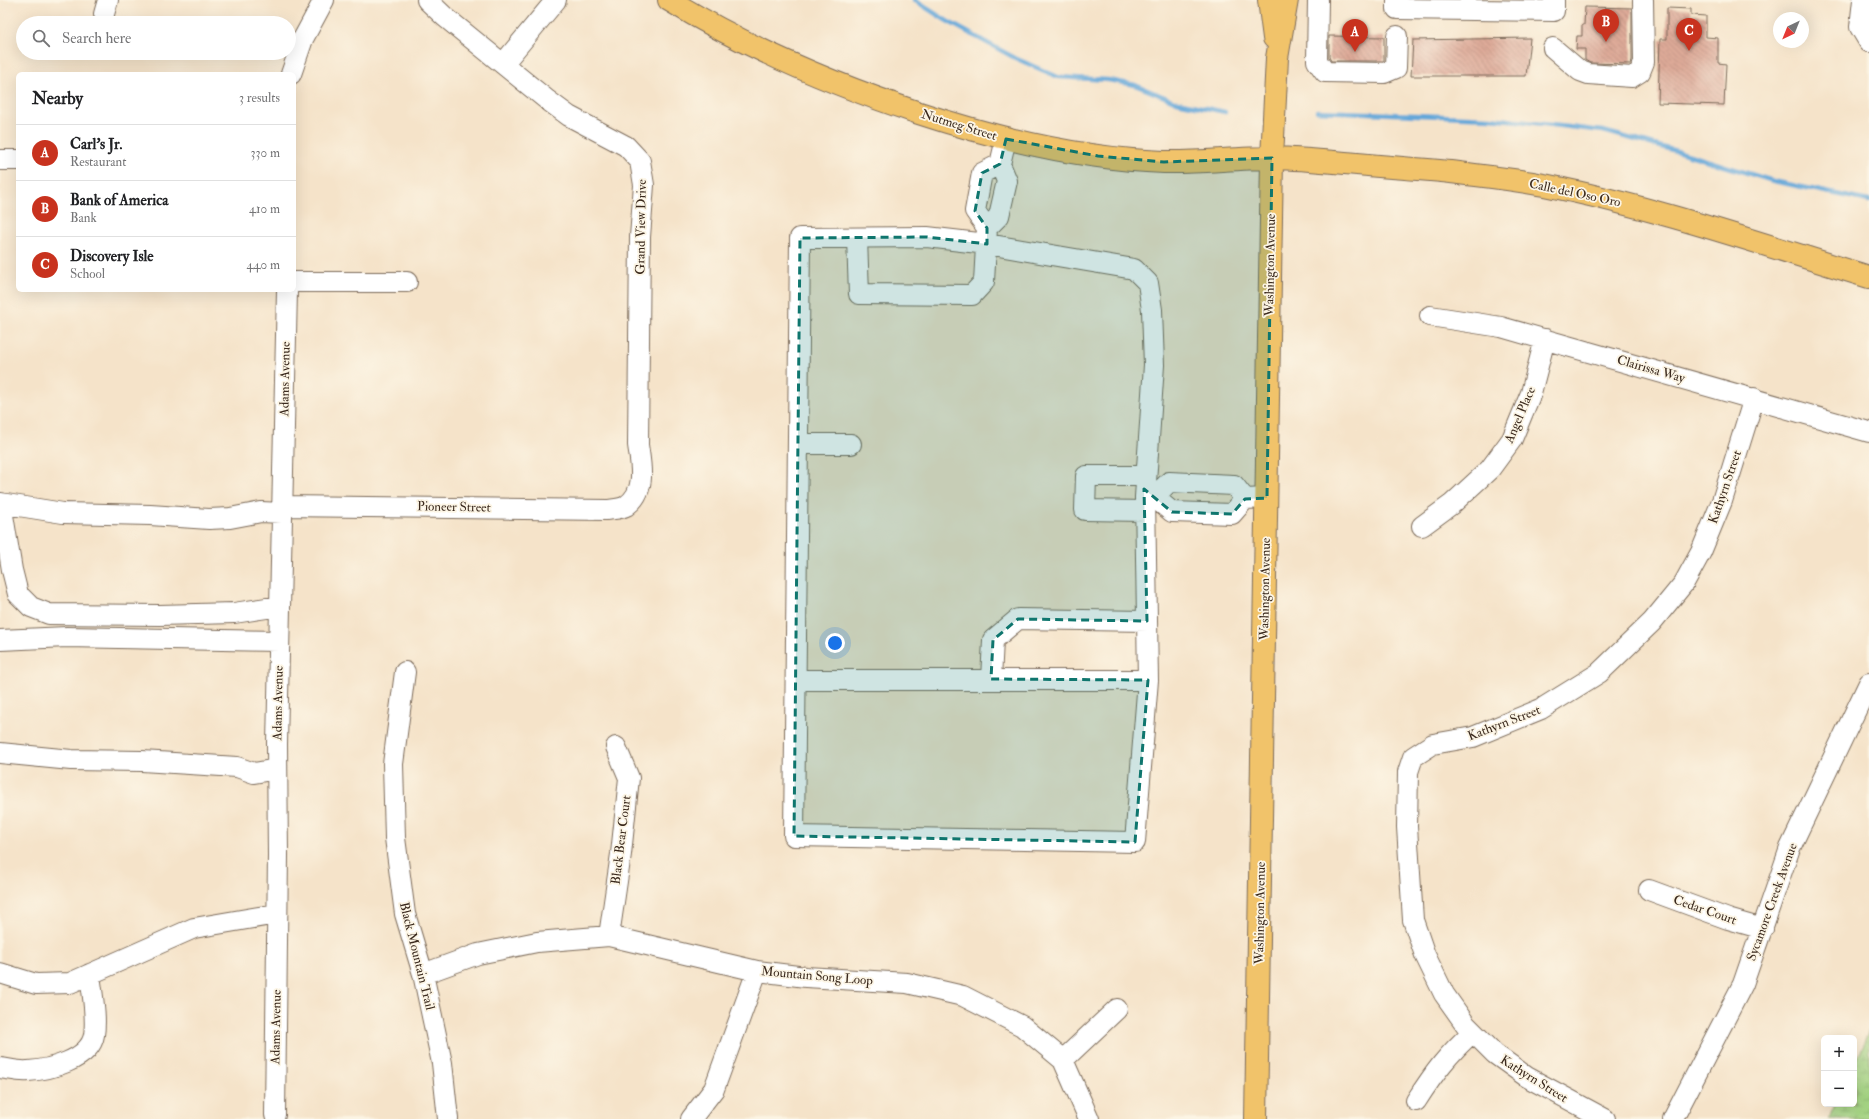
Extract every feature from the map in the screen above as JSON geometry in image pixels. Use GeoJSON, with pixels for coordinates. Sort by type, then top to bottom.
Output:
{"type":"FeatureCollection","features":[{"type":"Feature","properties":{"kind":"main road","name":"Nutmeg Street"},"geometry":{"type":"LineString","coordinates":[[669,0],[700,20],[778,59],[874,98],[971,130],[1006,139],[1098,156],[1164,162],[1272,158]]}},
{"type":"Feature","properties":{"kind":"main road","name":"Washington Avenue"},"geometry":{"type":"LineString","coordinates":[[1269,0],[1277,58]]}},
{"type":"Feature","properties":{"kind":"main road","name":"Washington Avenue"},"geometry":{"type":"LineString","coordinates":[[1256,1119],[1272,158],[1277,58],[1287,0]]}},
{"type":"Feature","properties":{"kind":"main road","name":"Calle del Oso Oro"},"geometry":{"type":"LineString","coordinates":[[1272,158],[1448,172],[1541,185],[1614,201],[1680,219],[1869,277]]}},
{"type":"Feature","properties":{"kind":"street"},"geometry":{"type":"LineString","coordinates":[[296,59],[303,39],[324,0]]}},
{"type":"Feature","properties":{"kind":"street","name":"Grand View Drive"},"geometry":{"type":"LineString","coordinates":[[427,0],[445,17],[569,116],[626,146],[640,161],[644,185],[640,237],[638,444],[642,474],[638,493],[625,507]]}},
{"type":"Feature","properties":{"kind":"street"},"geometry":{"type":"LineString","coordinates":[[503,64],[556,0]]}},
{"type":"Feature","properties":{"kind":"street"},"geometry":{"type":"LineString","coordinates":[[1318,0],[1317,61],[1325,72],[1384,73],[1396,68],[1397,36]]}},
{"type":"Feature","properties":{"kind":"street"},"geometry":{"type":"LineString","coordinates":[[1397,0],[1397,9],[1554,11],[1554,0]]}},
{"type":"Feature","properties":{"kind":"street"},"geometry":{"type":"LineString","coordinates":[[1553,48],[1580,71],[1588,74],[1632,77],[1640,72],[1644,62],[1643,0]]}},
{"type":"Feature","properties":{"kind":"street"},"geometry":{"type":"LineString","coordinates":[[1863,0],[1860,27],[1869,42]]}},
{"type":"Feature","properties":{"kind":"street"},"geometry":{"type":"LineString","coordinates":[[292,72],[296,60]]}},
{"type":"Feature","properties":{"kind":"street"},"geometry":{"type":"LineString","coordinates":[[857,238],[859,294],[972,294],[984,282],[987,236],[999,216],[1008,181],[1000,164],[1006,139]]}},
{"type":"Feature","properties":{"kind":"street"},"geometry":{"type":"LineString","coordinates":[[0,160],[16,160]]}},
{"type":"Feature","properties":{"kind":"street"},"geometry":{"type":"LineString","coordinates":[[987,236],[975,211],[978,193],[982,173],[1000,164]]}},
{"type":"Feature","properties":{"kind":"street"},"geometry":{"type":"LineString","coordinates":[[978,193],[1003,199]]}},
{"type":"Feature","properties":{"kind":"street"},"geometry":{"type":"LineString","coordinates":[[987,236],[1134,269],[1148,283],[1152,310],[1154,366],[1146,476],[1148,501],[1148,680],[1135,842],[794,836],[800,238],[857,238],[987,236]]}},
{"type":"Feature","properties":{"kind":"street"},"geometry":{"type":"LineString","coordinates":[[296,282],[407,282]]}},
{"type":"Feature","properties":{"kind":"street","name":"Adams Avenue"},"geometry":{"type":"LineString","coordinates":[[275,1115],[277,769],[287,292]]}},
{"type":"Feature","properties":{"kind":"street","name":"Clairissa Way"},"geometry":{"type":"LineString","coordinates":[[1430,316],[1501,327],[1869,432]]}},
{"type":"Feature","properties":{"kind":"street","name":"Angel Place"},"geometry":{"type":"LineString","coordinates":[[1422,526],[1452,504],[1490,469],[1512,439],[1531,393],[1545,339]]}},
{"type":"Feature","properties":{"kind":"street","name":"Kathyrn Street"},"geometry":{"type":"LineString","coordinates":[[1605,1119],[1527,1077],[1495,1054],[1466,1025],[1444,994],[1425,955],[1413,920],[1407,827],[1408,772],[1413,757],[1432,744],[1473,737],[1541,709],[1599,673],[1652,622],[1684,583],[1701,552],[1722,501],[1754,398]]}},
{"type":"Feature","properties":{"kind":"street"},"geometry":{"type":"LineString","coordinates":[[798,444],[851,444]]}},
{"type":"Feature","properties":{"kind":"street"},"geometry":{"type":"LineString","coordinates":[[1146,476],[1086,476],[1085,510],[1148,501],[1172,512],[1232,514],[1245,499],[1267,498]]}},
{"type":"Feature","properties":{"kind":"street"},"geometry":{"type":"LineString","coordinates":[[1148,501],[1169,482],[1234,485],[1245,499]]}},
{"type":"Feature","properties":{"kind":"street"},"geometry":{"type":"LineString","coordinates":[[1186,513],[1187,483]]}},
{"type":"Feature","properties":{"kind":"street"},"geometry":{"type":"LineString","coordinates":[[0,503],[12,570],[18,594],[31,606],[49,614],[159,615],[219,613],[280,606]]}},
{"type":"Feature","properties":{"kind":"street","name":"Pioneer Street"},"geometry":{"type":"LineString","coordinates":[[0,503],[63,512],[209,519],[230,518],[282,509],[607,510],[625,507]]}},
{"type":"Feature","properties":{"kind":"street"},"geometry":{"type":"LineString","coordinates":[[991,679],[993,640],[1018,619],[1147,621]]}},
{"type":"Feature","properties":{"kind":"street"},"geometry":{"type":"LineString","coordinates":[[0,640],[67,637],[279,641]]}},
{"type":"Feature","properties":{"kind":"street","name":"Black Mountain Trail"},"geometry":{"type":"LineString","coordinates":[[405,672],[393,764],[395,838],[405,914],[423,974],[442,1063],[448,1119]]}},
{"type":"Feature","properties":{"kind":"street"},"geometry":{"type":"LineString","coordinates":[[796,680],[1148,680]]}},
{"type":"Feature","properties":{"kind":"street","name":"Sycamore Creek Avenue"},"geometry":{"type":"LineString","coordinates":[[1673,1119],[1743,984],[1790,848],[1869,683]]}},
{"type":"Feature","properties":{"kind":"street","name":"Black Bear Court"},"geometry":{"type":"LineString","coordinates":[[609,936],[621,854],[628,778],[616,747]]}},
{"type":"Feature","properties":{"kind":"street"},"geometry":{"type":"LineString","coordinates":[[0,753],[70,760],[142,760],[237,767],[254,772],[277,769]]}},
{"type":"Feature","properties":{"kind":"street","name":"Cedar Court"},"geometry":{"type":"LineString","coordinates":[[1649,890],[1728,919],[1763,929]]}},
{"type":"Feature","properties":{"kind":"street"},"geometry":{"type":"LineString","coordinates":[[0,973],[36,984],[70,983],[194,928],[277,914]]}},
{"type":"Feature","properties":{"kind":"street","name":"Mountain Song Loop"},"geometry":{"type":"LineString","coordinates":[[423,974],[478,954],[537,942],[609,936],[757,970],[806,977],[906,983],[963,996],[1022,1026],[1063,1060],[1089,1119]]}},
{"type":"Feature","properties":{"kind":"street"},"geometry":{"type":"LineString","coordinates":[[691,1119],[714,1089],[757,970]]}},
{"type":"Feature","properties":{"kind":"street"},"geometry":{"type":"LineString","coordinates":[[0,1068],[26,1071],[46,1068],[65,1063],[87,1049],[94,1036],[94,1008],[90,974]]}},
{"type":"Feature","properties":{"kind":"street"},"geometry":{"type":"LineString","coordinates":[[1063,1060],[1117,1009]]}},
{"type":"Feature","properties":{"kind":"street"},"geometry":{"type":"LineString","coordinates":[[1416,1101],[1437,1069],[1452,1051],[1473,1032]]}},
{"type":"Feature","properties":{"kind":"highlighted area"},"geometry":{"type":"Polygon","coordinates":[[[1006,139],[1098,156],[1164,162],[1272,158],[1267,498],[1245,499],[1232,514],[1172,512],[1144,489],[1147,621],[1018,619],[993,640],[991,679],[1148,680],[1135,842],[794,836],[800,238],[927,237],[987,244],[987,228],[975,211],[982,173],[1000,164],[1006,139]]]}},
{"type":"Feature","properties":{"kind":"green space"},"geometry":{"type":"Polygon","coordinates":[[[1869,1031],[1869,1119],[1829,1119],[1834,1107],[1857,1107],[1857,1057],[1869,1031]]]}},
{"type":"Feature","properties":{"kind":"building"},"geometry":{"type":"Polygon","coordinates":[[[1585,7],[1632,8],[1631,64],[1590,63],[1585,60],[1585,49],[1576,49],[1577,36],[1582,36],[1585,7]]]}},
{"type":"Feature","properties":{"kind":"building"},"geometry":{"type":"Polygon","coordinates":[[[1667,8],[1691,9],[1691,15],[1706,16],[1706,37],[1718,38],[1718,63],[1726,64],[1724,105],[1658,103],[1660,39],[1667,39],[1667,8]]]}},
{"type":"Feature","properties":{"kind":"building"},"geometry":{"type":"Polygon","coordinates":[[[1329,36],[1384,37],[1384,61],[1331,61],[1329,57],[1329,36]]]}},
{"type":"Feature","properties":{"kind":"building"},"geometry":{"type":"Polygon","coordinates":[[[1530,38],[1526,76],[1411,76],[1413,40],[1530,38]]]}},
{"type":"Feature","properties":{"kind":"waterway"},"geometry":{"type":"LineString","coordinates":[[914,0],[947,21],[1015,58],[1058,77],[1108,80],[1135,85],[1177,102],[1225,112]]}},
{"type":"Feature","properties":{"kind":"waterway"},"geometry":{"type":"LineString","coordinates":[[1317,111],[1491,118],[1603,131],[1680,152],[1773,181],[1869,201]]}},
{"type":"Feature","properties":{"kind":"place","name":"Bank of America"},"geometry":{"type":"Point","coordinates":[1606,42]}},
{"type":"Feature","properties":{"kind":"place","name":"Discovery Isle"},"geometry":{"type":"Point","coordinates":[1689,51]}},
{"type":"Feature","properties":{"kind":"place","name":"Carl's Jr."},"geometry":{"type":"Point","coordinates":[1355,52]}}]}
